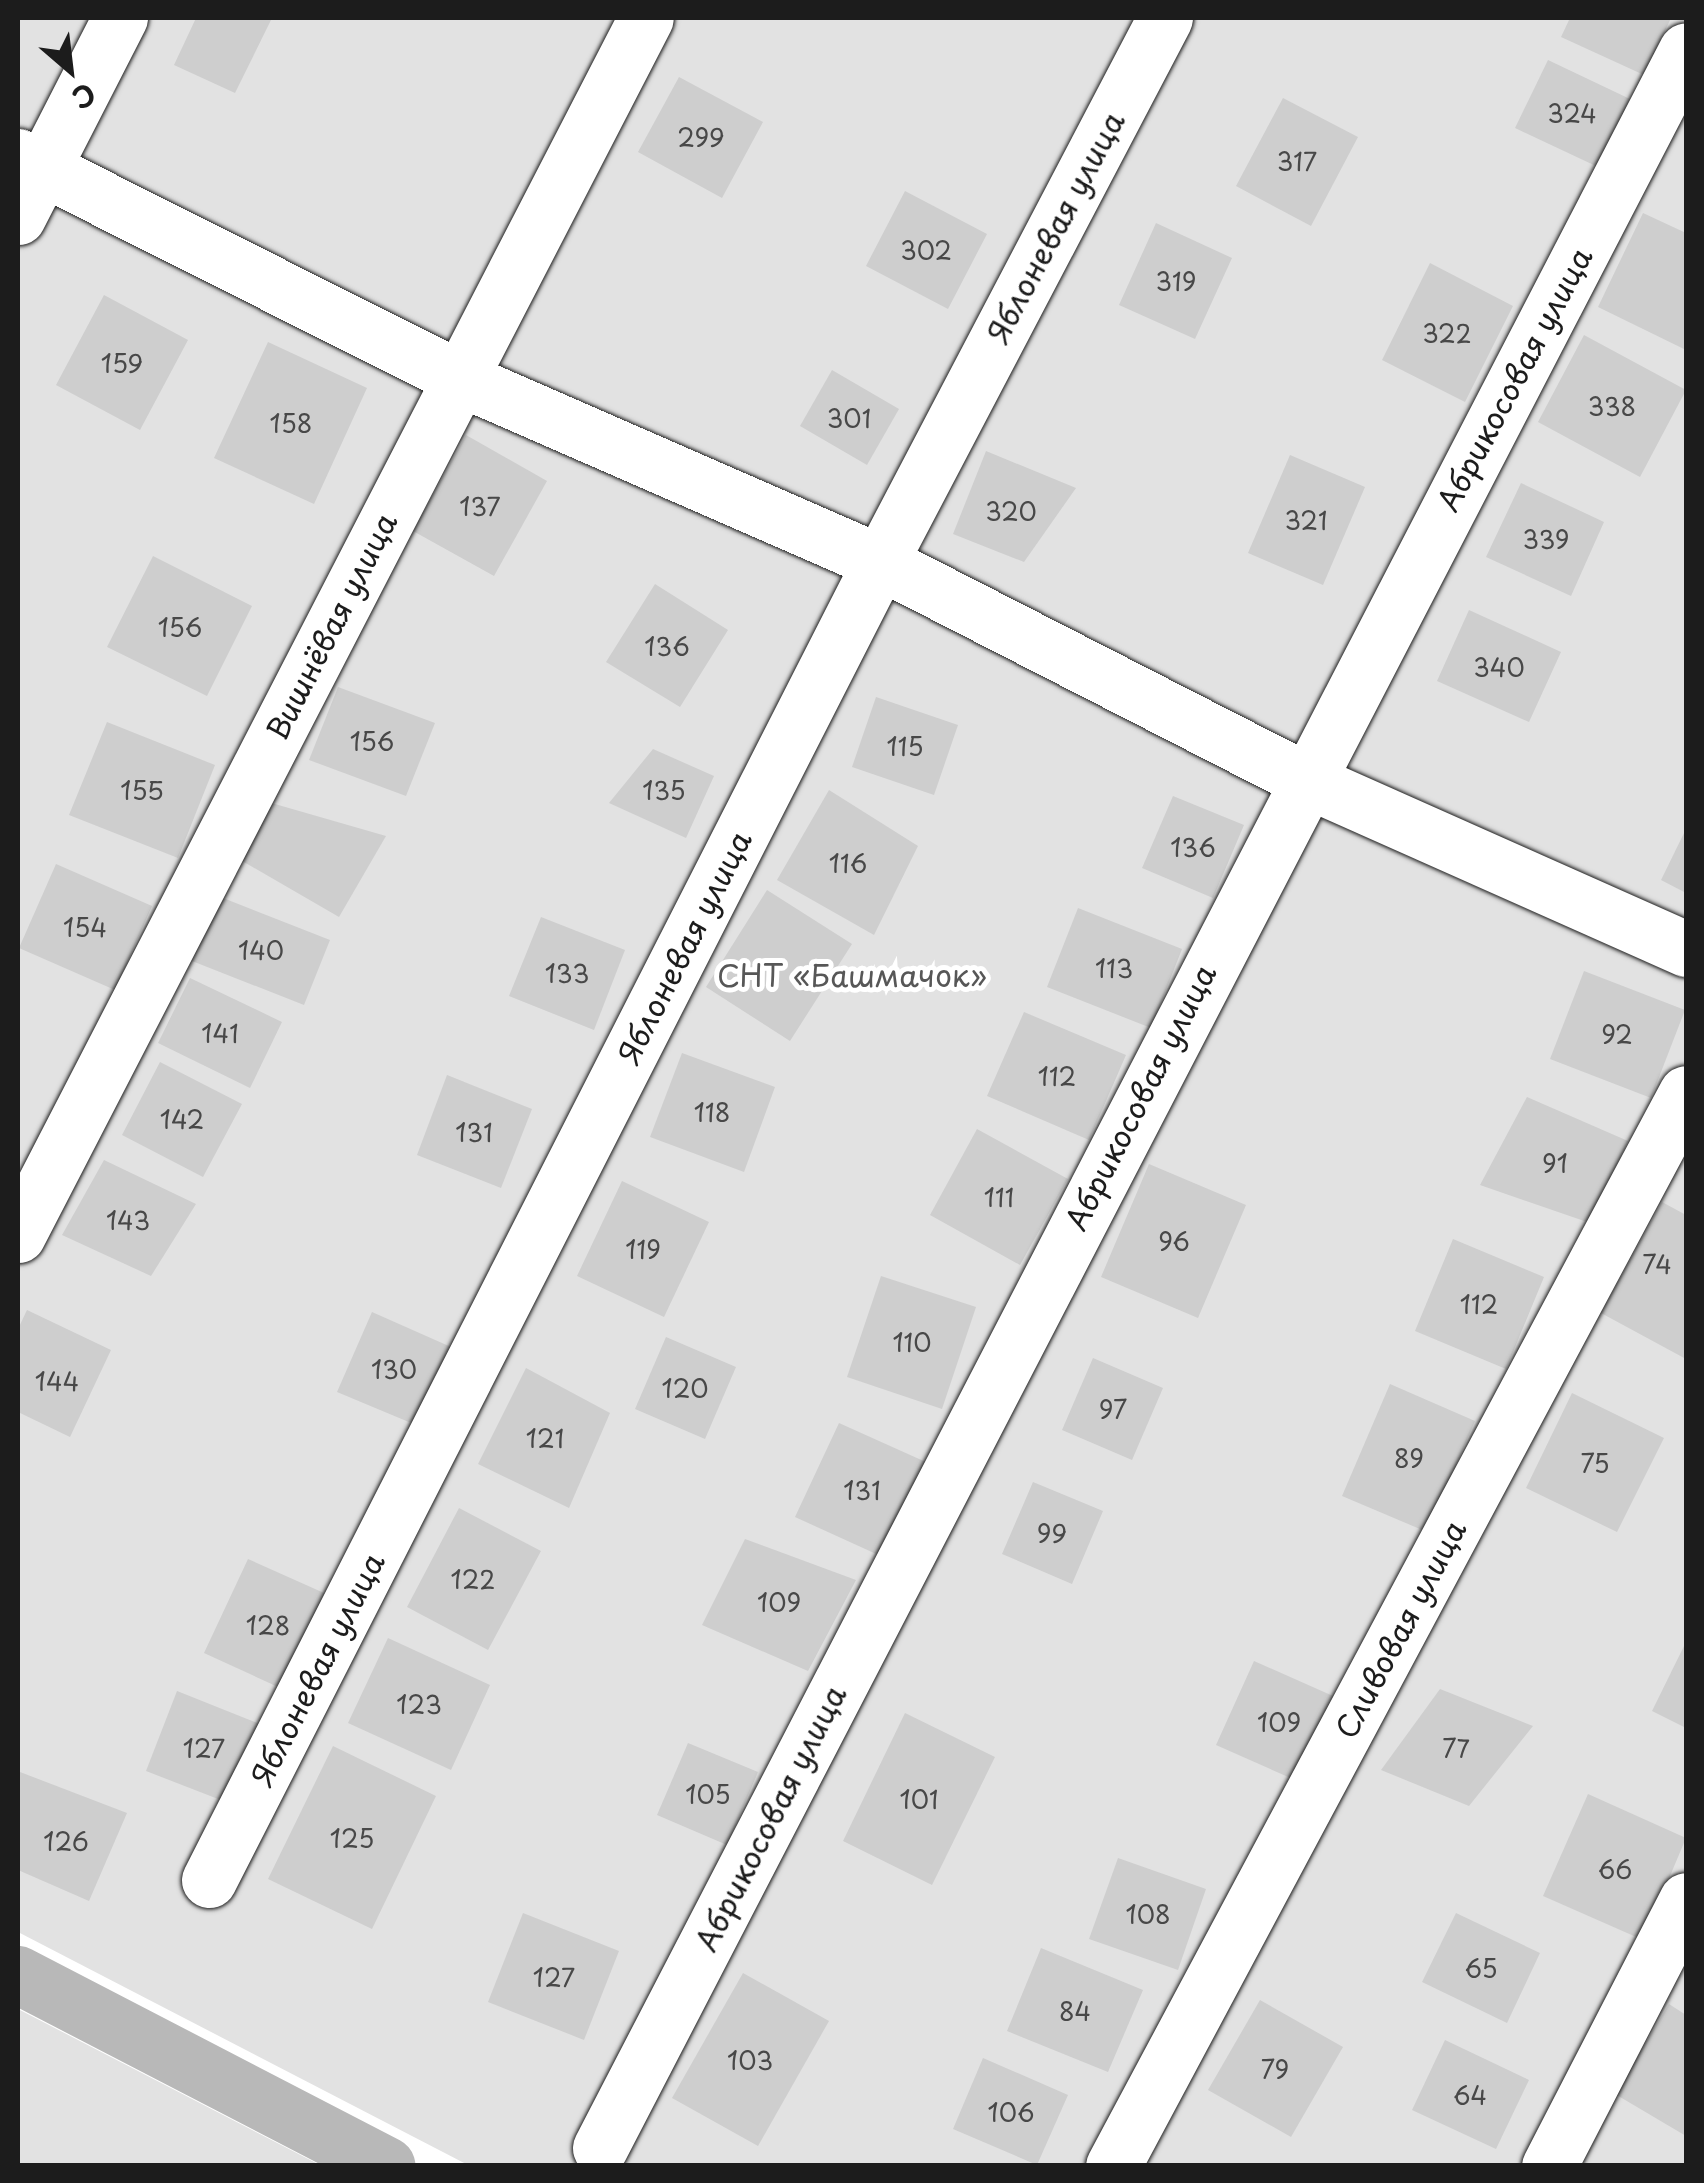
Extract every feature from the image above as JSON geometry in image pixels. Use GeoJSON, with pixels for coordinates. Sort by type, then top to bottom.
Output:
{"type":"FeatureCollection","features":[{"type":"Feature","properties":{"kind":"street"},"geometry":{"type":"LineString","coordinates":[[18,217],[30,162],[120,18]]}},
{"type":"Feature","properties":{"kind":"street","name":"Вишнёвая улица"},"geometry":{"type":"LineString","coordinates":[[18,1235],[646,18]]}},
{"type":"Feature","properties":{"kind":"street","name":"Яблоневая улица"},"geometry":{"type":"LineString","coordinates":[[210,1880],[880,562],[1165,18]]}},
{"type":"Feature","properties":{"kind":"street","name":"Абрикосовая улица"},"geometry":{"type":"LineString","coordinates":[[600,2148],[1304,779],[1686,50]]}},
{"type":"Feature","properties":{"kind":"street"},"geometry":{"type":"LineString","coordinates":[[30,162],[458,378],[880,562],[1304,779],[1686,949]]}},
{"type":"Feature","properties":{"kind":"street","name":"Сливовая улица"},"geometry":{"type":"LineString","coordinates":[[1113,2166],[1686,1093]]}},
{"type":"Feature","properties":{"kind":"street"},"geometry":{"type":"LineString","coordinates":[[1549,2166],[1686,1900]]}},
{"type":"Feature","properties":{"kind":"green space","name":"СНТ «Башмачок»"},"geometry":{"type":"Polygon","coordinates":[[[18,18],[1686,18],[1686,2165],[468,2165],[18,1932],[18,18]]]}},
{"type":"Feature","properties":{"kind":"green space"},"geometry":{"type":"Polygon","coordinates":[[[18,2009],[320,2165],[18,2165],[18,2009]]]}},
{"type":"Feature","properties":{"kind":"building"},"geometry":{"type":"Polygon","coordinates":[[[196,18],[272,18],[235,93],[174,65],[196,18]]]}},
{"type":"Feature","properties":{"kind":"building"},"geometry":{"type":"Polygon","coordinates":[[[1570,18],[1671,18],[1644,75],[1561,37],[1570,18]]]}},
{"type":"Feature","properties":{"kind":"building"},"geometry":{"type":"Polygon","coordinates":[[[1548,60],[1630,99],[1598,167],[1515,128],[1548,60]]]}},
{"type":"Feature","properties":{"kind":"building"},"geometry":{"type":"Polygon","coordinates":[[[679,77],[763,122],[722,198],[638,152],[679,77]]]}},
{"type":"Feature","properties":{"kind":"building"},"geometry":{"type":"Polygon","coordinates":[[[1283,98],[1358,137],[1311,226],[1236,186],[1283,98]]]}},
{"type":"Feature","properties":{"kind":"building"},"geometry":{"type":"Polygon","coordinates":[[[905,191],[987,234],[948,309],[866,266],[905,191]]]}},
{"type":"Feature","properties":{"kind":"building"},"geometry":{"type":"Polygon","coordinates":[[[1643,213],[1686,233],[1686,350],[1598,307],[1643,213]]]}},
{"type":"Feature","properties":{"kind":"building"},"geometry":{"type":"Polygon","coordinates":[[[1156,223],[1232,258],[1195,339],[1119,305],[1156,223]]]}},
{"type":"Feature","properties":{"kind":"building"},"geometry":{"type":"Polygon","coordinates":[[[1430,263],[1513,306],[1465,402],[1382,360],[1430,263]]]}},
{"type":"Feature","properties":{"kind":"building"},"geometry":{"type":"Polygon","coordinates":[[[104,295],[188,340],[140,430],[56,385],[104,295]]]}},
{"type":"Feature","properties":{"kind":"building"},"geometry":{"type":"Polygon","coordinates":[[[1584,335],[1686,390],[1640,477],[1538,422],[1584,335]]]}},
{"type":"Feature","properties":{"kind":"building"},"geometry":{"type":"Polygon","coordinates":[[[268,342],[367,388],[314,504],[214,458],[268,342]]]}},
{"type":"Feature","properties":{"kind":"building"},"geometry":{"type":"Polygon","coordinates":[[[832,370],[899,409],[867,465],[800,426],[832,370]]]}},
{"type":"Feature","properties":{"kind":"building"},"geometry":{"type":"Polygon","coordinates":[[[466,435],[547,481],[494,576],[413,531],[466,435]]]}},
{"type":"Feature","properties":{"kind":"building"},"geometry":{"type":"Polygon","coordinates":[[[986,451],[1076,488],[1024,562],[953,534],[986,451]]]}},
{"type":"Feature","properties":{"kind":"building"},"geometry":{"type":"Polygon","coordinates":[[[1290,455],[1365,487],[1323,585],[1248,553],[1290,455]]]}},
{"type":"Feature","properties":{"kind":"building"},"geometry":{"type":"Polygon","coordinates":[[[1521,483],[1604,522],[1571,596],[1486,557],[1521,483]]]}},
{"type":"Feature","properties":{"kind":"building"},"geometry":{"type":"Polygon","coordinates":[[[153,556],[252,606],[207,696],[107,647],[153,556]]]}},
{"type":"Feature","properties":{"kind":"building"},"geometry":{"type":"Polygon","coordinates":[[[655,584],[728,630],[680,707],[606,662],[655,584]]]}},
{"type":"Feature","properties":{"kind":"building"},"geometry":{"type":"Polygon","coordinates":[[[1469,610],[1561,652],[1529,722],[1437,681],[1469,610]]]}},
{"type":"Feature","properties":{"kind":"building"},"geometry":{"type":"Polygon","coordinates":[[[338,687],[435,723],[406,796],[309,760],[338,687]]]}},
{"type":"Feature","properties":{"kind":"building"},"geometry":{"type":"Polygon","coordinates":[[[876,697],[958,725],[934,795],[852,767],[876,697]]]}},
{"type":"Feature","properties":{"kind":"building"},"geometry":{"type":"Polygon","coordinates":[[[107,722],[215,765],[178,858],[69,815],[107,722]]]}},
{"type":"Feature","properties":{"kind":"building"},"geometry":{"type":"Polygon","coordinates":[[[653,749],[714,776],[686,838],[609,803],[653,749]]]}},
{"type":"Feature","properties":{"kind":"building"},"geometry":{"type":"Polygon","coordinates":[[[829,790],[918,846],[874,935],[777,880],[829,790]]]}},
{"type":"Feature","properties":{"kind":"building"},"geometry":{"type":"Polygon","coordinates":[[[1173,796],[1244,825],[1213,898],[1142,868],[1173,796]]]}},
{"type":"Feature","properties":{"kind":"building"},"geometry":{"type":"Polygon","coordinates":[[[261,800],[386,836],[339,917],[230,854],[261,800]]]}},
{"type":"Feature","properties":{"kind":"building"},"geometry":{"type":"Polygon","coordinates":[[[1686,829],[1686,893],[1661,880],[1686,829]]]}},
{"type":"Feature","properties":{"kind":"building"},"geometry":{"type":"Polygon","coordinates":[[[56,864],[152,906],[115,990],[19,948],[56,864]]]}},
{"type":"Feature","properties":{"kind":"building"},"geometry":{"type":"Polygon","coordinates":[[[767,890],[852,944],[790,1041],[706,987],[767,890]]]}},
{"type":"Feature","properties":{"kind":"building"},"geometry":{"type":"Polygon","coordinates":[[[218,896],[330,940],[304,1005],[192,961],[218,896]]]}},
{"type":"Feature","properties":{"kind":"building"},"geometry":{"type":"Polygon","coordinates":[[[1078,908],[1182,949],[1151,1028],[1047,987],[1078,908]]]}},
{"type":"Feature","properties":{"kind":"building"},"geometry":{"type":"Polygon","coordinates":[[[541,917],[625,950],[594,1030],[509,996],[541,917]]]}},
{"type":"Feature","properties":{"kind":"building"},"geometry":{"type":"Polygon","coordinates":[[[1584,971],[1685,1010],[1651,1098],[1550,1059],[1584,971]]]}},
{"type":"Feature","properties":{"kind":"building"},"geometry":{"type":"Polygon","coordinates":[[[190,978],[282,1022],[250,1088],[158,1043],[190,978]]]}},
{"type":"Feature","properties":{"kind":"building"},"geometry":{"type":"Polygon","coordinates":[[[1024,1012],[1126,1055],[1089,1140],[987,1096],[1024,1012]]]}},
{"type":"Feature","properties":{"kind":"building"},"geometry":{"type":"Polygon","coordinates":[[[682,1053],[775,1087],[744,1172],[650,1137],[682,1053]]]}},
{"type":"Feature","properties":{"kind":"building"},"geometry":{"type":"Polygon","coordinates":[[[160,1062],[242,1104],[203,1177],[122,1135],[160,1062]]]}},
{"type":"Feature","properties":{"kind":"building"},"geometry":{"type":"Polygon","coordinates":[[[447,1075],[532,1109],[501,1188],[417,1155],[447,1075]]]}},
{"type":"Feature","properties":{"kind":"building"},"geometry":{"type":"Polygon","coordinates":[[[1527,1097],[1628,1141],[1590,1223],[1480,1185],[1527,1097]]]}},
{"type":"Feature","properties":{"kind":"building"},"geometry":{"type":"Polygon","coordinates":[[[977,1129],[1068,1179],[1020,1265],[930,1215],[977,1129]]]}},
{"type":"Feature","properties":{"kind":"building"},"geometry":{"type":"Polygon","coordinates":[[[104,1160],[196,1204],[151,1276],[62,1235],[104,1160]]]}},
{"type":"Feature","properties":{"kind":"building"},"geometry":{"type":"Polygon","coordinates":[[[1149,1164],[1246,1205],[1198,1318],[1101,1277],[1149,1164]]]}},
{"type":"Feature","properties":{"kind":"building"},"geometry":{"type":"Polygon","coordinates":[[[622,1181],[709,1222],[664,1317],[577,1276],[622,1181]]]}},
{"type":"Feature","properties":{"kind":"building"},"geometry":{"type":"Polygon","coordinates":[[[1662,1202],[1686,1215],[1686,1359],[1601,1313],[1662,1202]]]}},
{"type":"Feature","properties":{"kind":"building"},"geometry":{"type":"Polygon","coordinates":[[[1453,1239],[1544,1277],[1506,1369],[1415,1331],[1453,1239]]]}},
{"type":"Feature","properties":{"kind":"building"},"geometry":{"type":"Polygon","coordinates":[[[881,1276],[976,1307],[942,1409],[847,1377],[881,1276]]]}},
{"type":"Feature","properties":{"kind":"building"},"geometry":{"type":"Polygon","coordinates":[[[27,1310],[111,1350],[70,1437],[18,1412],[18,1329],[27,1310]]]}},
{"type":"Feature","properties":{"kind":"building"},"geometry":{"type":"Polygon","coordinates":[[[372,1312],[451,1347],[416,1425],[337,1392],[372,1312]]]}},
{"type":"Feature","properties":{"kind":"building"},"geometry":{"type":"Polygon","coordinates":[[[666,1337],[736,1367],[705,1439],[635,1409],[666,1337]]]}},
{"type":"Feature","properties":{"kind":"building"},"geometry":{"type":"Polygon","coordinates":[[[1093,1358],[1163,1388],[1132,1460],[1062,1430],[1093,1358]]]}},
{"type":"Feature","properties":{"kind":"building"},"geometry":{"type":"Polygon","coordinates":[[[526,1368],[610,1413],[569,1508],[478,1464],[526,1368]]]}},
{"type":"Feature","properties":{"kind":"building"},"geometry":{"type":"Polygon","coordinates":[[[1390,1384],[1475,1421],[1427,1532],[1342,1496],[1390,1384]]]}},
{"type":"Feature","properties":{"kind":"building"},"geometry":{"type":"Polygon","coordinates":[[[1572,1393],[1664,1438],[1617,1532],[1526,1488],[1572,1393]]]}},
{"type":"Feature","properties":{"kind":"building"},"geometry":{"type":"Polygon","coordinates":[[[839,1423],[928,1463],[885,1558],[795,1517],[839,1423]]]}},
{"type":"Feature","properties":{"kind":"building"},"geometry":{"type":"Polygon","coordinates":[[[1033,1482],[1103,1511],[1072,1584],[1002,1554],[1033,1482]]]}},
{"type":"Feature","properties":{"kind":"building"},"geometry":{"type":"Polygon","coordinates":[[[459,1508],[541,1551],[488,1650],[407,1607],[459,1508]]]}},
{"type":"Feature","properties":{"kind":"building"},"geometry":{"type":"Polygon","coordinates":[[[745,1539],[856,1580],[808,1671],[702,1625],[745,1539]]]}},
{"type":"Feature","properties":{"kind":"building"},"geometry":{"type":"Polygon","coordinates":[[[248,1559],[333,1597],[289,1692],[204,1653],[248,1559]]]}},
{"type":"Feature","properties":{"kind":"building"},"geometry":{"type":"Polygon","coordinates":[[[388,1638],[490,1685],[451,1770],[348,1723],[388,1638]]]}},
{"type":"Feature","properties":{"kind":"building"},"geometry":{"type":"Polygon","coordinates":[[[1686,1642],[1686,1728],[1652,1711],[1686,1642]]]}},
{"type":"Feature","properties":{"kind":"building"},"geometry":{"type":"Polygon","coordinates":[[[1254,1661],[1342,1700],[1304,1784],[1216,1745],[1254,1661]]]}},
{"type":"Feature","properties":{"kind":"building"},"geometry":{"type":"Polygon","coordinates":[[[1440,1689],[1533,1726],[1469,1806],[1381,1770],[1440,1689]]]}},
{"type":"Feature","properties":{"kind":"building"},"geometry":{"type":"Polygon","coordinates":[[[177,1691],[262,1725],[231,1804],[146,1771],[177,1691]]]}},
{"type":"Feature","properties":{"kind":"building"},"geometry":{"type":"Polygon","coordinates":[[[905,1713],[995,1757],[932,1885],[843,1841],[905,1713]]]}},
{"type":"Feature","properties":{"kind":"building"},"geometry":{"type":"Polygon","coordinates":[[[688,1743],[758,1772],[727,1845],[657,1815],[688,1743]]]}},
{"type":"Feature","properties":{"kind":"building"},"geometry":{"type":"Polygon","coordinates":[[[333,1746],[436,1796],[372,1929],[268,1879],[333,1746]]]}},
{"type":"Feature","properties":{"kind":"building"},"geometry":{"type":"Polygon","coordinates":[[[20,1772],[127,1813],[89,1901],[18,1870],[20,1772]]]}},
{"type":"Feature","properties":{"kind":"building"},"geometry":{"type":"Polygon","coordinates":[[[1588,1794],[1686,1838],[1643,1940],[1543,1896],[1588,1794]]]}},
{"type":"Feature","properties":{"kind":"building"},"geometry":{"type":"Polygon","coordinates":[[[1118,1858],[1206,1889],[1178,1970],[1089,1939],[1118,1858]]]}},
{"type":"Feature","properties":{"kind":"building"},"geometry":{"type":"Polygon","coordinates":[[[523,1913],[619,1951],[584,2040],[488,2002],[523,1913]]]}},
{"type":"Feature","properties":{"kind":"building"},"geometry":{"type":"Polygon","coordinates":[[[1456,1913],[1540,1953],[1507,2023],[1422,1982],[1456,1913]]]}},
{"type":"Feature","properties":{"kind":"building"},"geometry":{"type":"Polygon","coordinates":[[[1041,1948],[1143,1990],[1108,2072],[1007,2031],[1041,1948]]]}},
{"type":"Feature","properties":{"kind":"building"},"geometry":{"type":"Polygon","coordinates":[[[743,1973],[829,2021],[758,2146],[672,2098],[743,1973]]]}},
{"type":"Feature","properties":{"kind":"building"},"geometry":{"type":"Polygon","coordinates":[[[1260,2000],[1343,2047],[1291,2137],[1208,2090],[1260,2000]]]}},
{"type":"Feature","properties":{"kind":"building"},"geometry":{"type":"Polygon","coordinates":[[[1669,2004],[1686,2015],[1686,2136],[1615,2094],[1669,2004]]]}},
{"type":"Feature","properties":{"kind":"building"},"geometry":{"type":"Polygon","coordinates":[[[1445,2040],[1529,2080],[1496,2149],[1412,2110],[1445,2040]]]}},
{"type":"Feature","properties":{"kind":"building"},"geometry":{"type":"Polygon","coordinates":[[[983,2058],[1068,2095],[1037,2165],[953,2129],[983,2058]]]}},
{"type":"Feature","properties":{"kind":"waterway"},"geometry":{"type":"LineString","coordinates":[[18,1975],[386,2166]]}}]}
